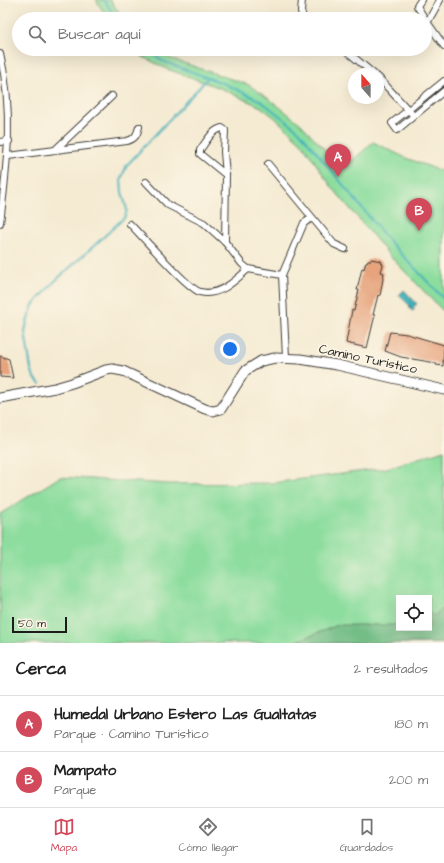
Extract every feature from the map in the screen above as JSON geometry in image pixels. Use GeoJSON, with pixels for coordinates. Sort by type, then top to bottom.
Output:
{"type":"FeatureCollection","features":[{"type":"Feature","properties":{"kind":"main road","name":"Camino Turístico"},"geometry":{"type":"LineString","coordinates":[[2,397],[72,384],[112,369],[129,374],[205,409],[216,410],[223,407],[239,378],[252,366],[267,359],[286,357],[337,365],[420,383],[444,390]]}},
{"type":"Feature","properties":{"kind":"street"},"geometry":{"type":"LineString","coordinates":[[301,12],[302,0]]}},
{"type":"Feature","properties":{"kind":"street"},"geometry":{"type":"LineString","coordinates":[[421,0],[417,6],[421,12]]}},
{"type":"Feature","properties":{"kind":"street"},"geometry":{"type":"LineString","coordinates":[[432,12],[440,0]]}},
{"type":"Feature","properties":{"kind":"street"},"geometry":{"type":"LineString","coordinates":[[432,29],[444,46]]}},
{"type":"Feature","properties":{"kind":"street"},"geometry":{"type":"LineString","coordinates":[[352,56],[367,68]]}},
{"type":"Feature","properties":{"kind":"street"},"geometry":{"type":"LineString","coordinates":[[0,58],[6,83],[9,141],[0,223]]}},
{"type":"Feature","properties":{"kind":"street"},"geometry":{"type":"LineString","coordinates":[[444,81],[392,123],[397,130],[444,91]]}},
{"type":"Feature","properties":{"kind":"street"},"geometry":{"type":"LineString","coordinates":[[384,84],[413,116]]}},
{"type":"Feature","properties":{"kind":"street"},"geometry":{"type":"LineString","coordinates":[[55,150],[112,96]]}},
{"type":"Feature","properties":{"kind":"street"},"geometry":{"type":"LineString","coordinates":[[8,156],[127,142],[133,140],[137,134],[138,127]]}},
{"type":"Feature","properties":{"kind":"street"},"geometry":{"type":"LineString","coordinates":[[225,242],[226,175],[224,152],[226,135],[225,130],[222,128],[217,129],[214,132],[200,150],[200,154],[226,175]]}},
{"type":"Feature","properties":{"kind":"street"},"geometry":{"type":"LineString","coordinates":[[0,142],[9,141]]}},
{"type":"Feature","properties":{"kind":"street"},"geometry":{"type":"LineString","coordinates":[[268,164],[334,244],[345,248]]}},
{"type":"Feature","properties":{"kind":"street"},"geometry":{"type":"LineString","coordinates":[[146,182],[168,205],[204,223],[225,242],[242,264],[248,269],[282,275]]}},
{"type":"Feature","properties":{"kind":"street"},"geometry":{"type":"LineString","coordinates":[[286,357],[282,275],[304,223],[312,218]]}},
{"type":"Feature","properties":{"kind":"street"},"geometry":{"type":"LineString","coordinates":[[130,224],[177,273],[200,292],[212,292],[222,289],[237,280],[248,269]]}},
{"type":"Feature","properties":{"kind":"green space"},"geometry":{"type":"Polygon","coordinates":[[[96,0],[110,0],[119,12],[104,12],[96,0]]]}},
{"type":"Feature","properties":{"kind":"green space"},"geometry":{"type":"Polygon","coordinates":[[[142,56],[167,56],[249,85],[301,124],[343,169],[373,142],[406,158],[444,172],[444,312],[390,256],[331,186],[301,142],[274,117],[261,107],[220,88],[167,69],[142,56]]]}},
{"type":"Feature","properties":{"kind":"green space"},"geometry":{"type":"Polygon","coordinates":[[[444,450],[444,643],[0,643],[0,514],[60,477],[169,484],[272,483],[387,468],[444,450]]]}},
{"type":"Feature","properties":{"kind":"green space"},"geometry":{"type":"Polygon","coordinates":[[[444,607],[444,643],[292,643],[338,625],[394,625],[396,623],[396,631],[432,631],[432,614],[434,616],[444,607]]]}},
{"type":"Feature","properties":{"kind":"water"},"geometry":{"type":"Polygon","coordinates":[[[404,290],[417,304],[413,307],[415,309],[412,311],[409,308],[410,306],[399,295],[404,290]]]}},
{"type":"Feature","properties":{"kind":"building"},"geometry":{"type":"Polygon","coordinates":[[[371,259],[381,261],[383,265],[381,272],[384,273],[380,296],[378,295],[373,315],[375,315],[367,348],[346,343],[352,310],[354,311],[359,290],[357,290],[362,268],[364,269],[366,262],[371,259]]]}},
{"type":"Feature","properties":{"kind":"building"},"geometry":{"type":"Polygon","coordinates":[[[390,332],[407,334],[444,345],[443,366],[436,365],[436,363],[401,357],[385,351],[390,332]]]}},
{"type":"Feature","properties":{"kind":"building"},"geometry":{"type":"Polygon","coordinates":[[[0,356],[9,359],[13,378],[0,377],[0,356]]]}},
{"type":"Feature","properties":{"kind":"waterway"},"geometry":{"type":"LineString","coordinates":[[104,0],[112,12]]}},
{"type":"Feature","properties":{"kind":"waterway"},"geometry":{"type":"LineString","coordinates":[[156,56],[162,61],[225,84],[261,101],[299,131],[389,241],[444,299]]}},
{"type":"Feature","properties":{"kind":"waterway"},"geometry":{"type":"LineString","coordinates":[[40,384],[34,377],[31,369],[25,332],[33,305],[55,281],[125,217],[127,210],[122,192],[121,179],[127,165],[207,79]]}},
{"type":"Feature","properties":{"kind":"place","name":"Humedal Urbano Estero Las Gualtatas"},"geometry":{"type":"Point","coordinates":[338,177]}},
{"type":"Feature","properties":{"kind":"place","name":"Mampato"},"geometry":{"type":"Point","coordinates":[419,231]}}]}
